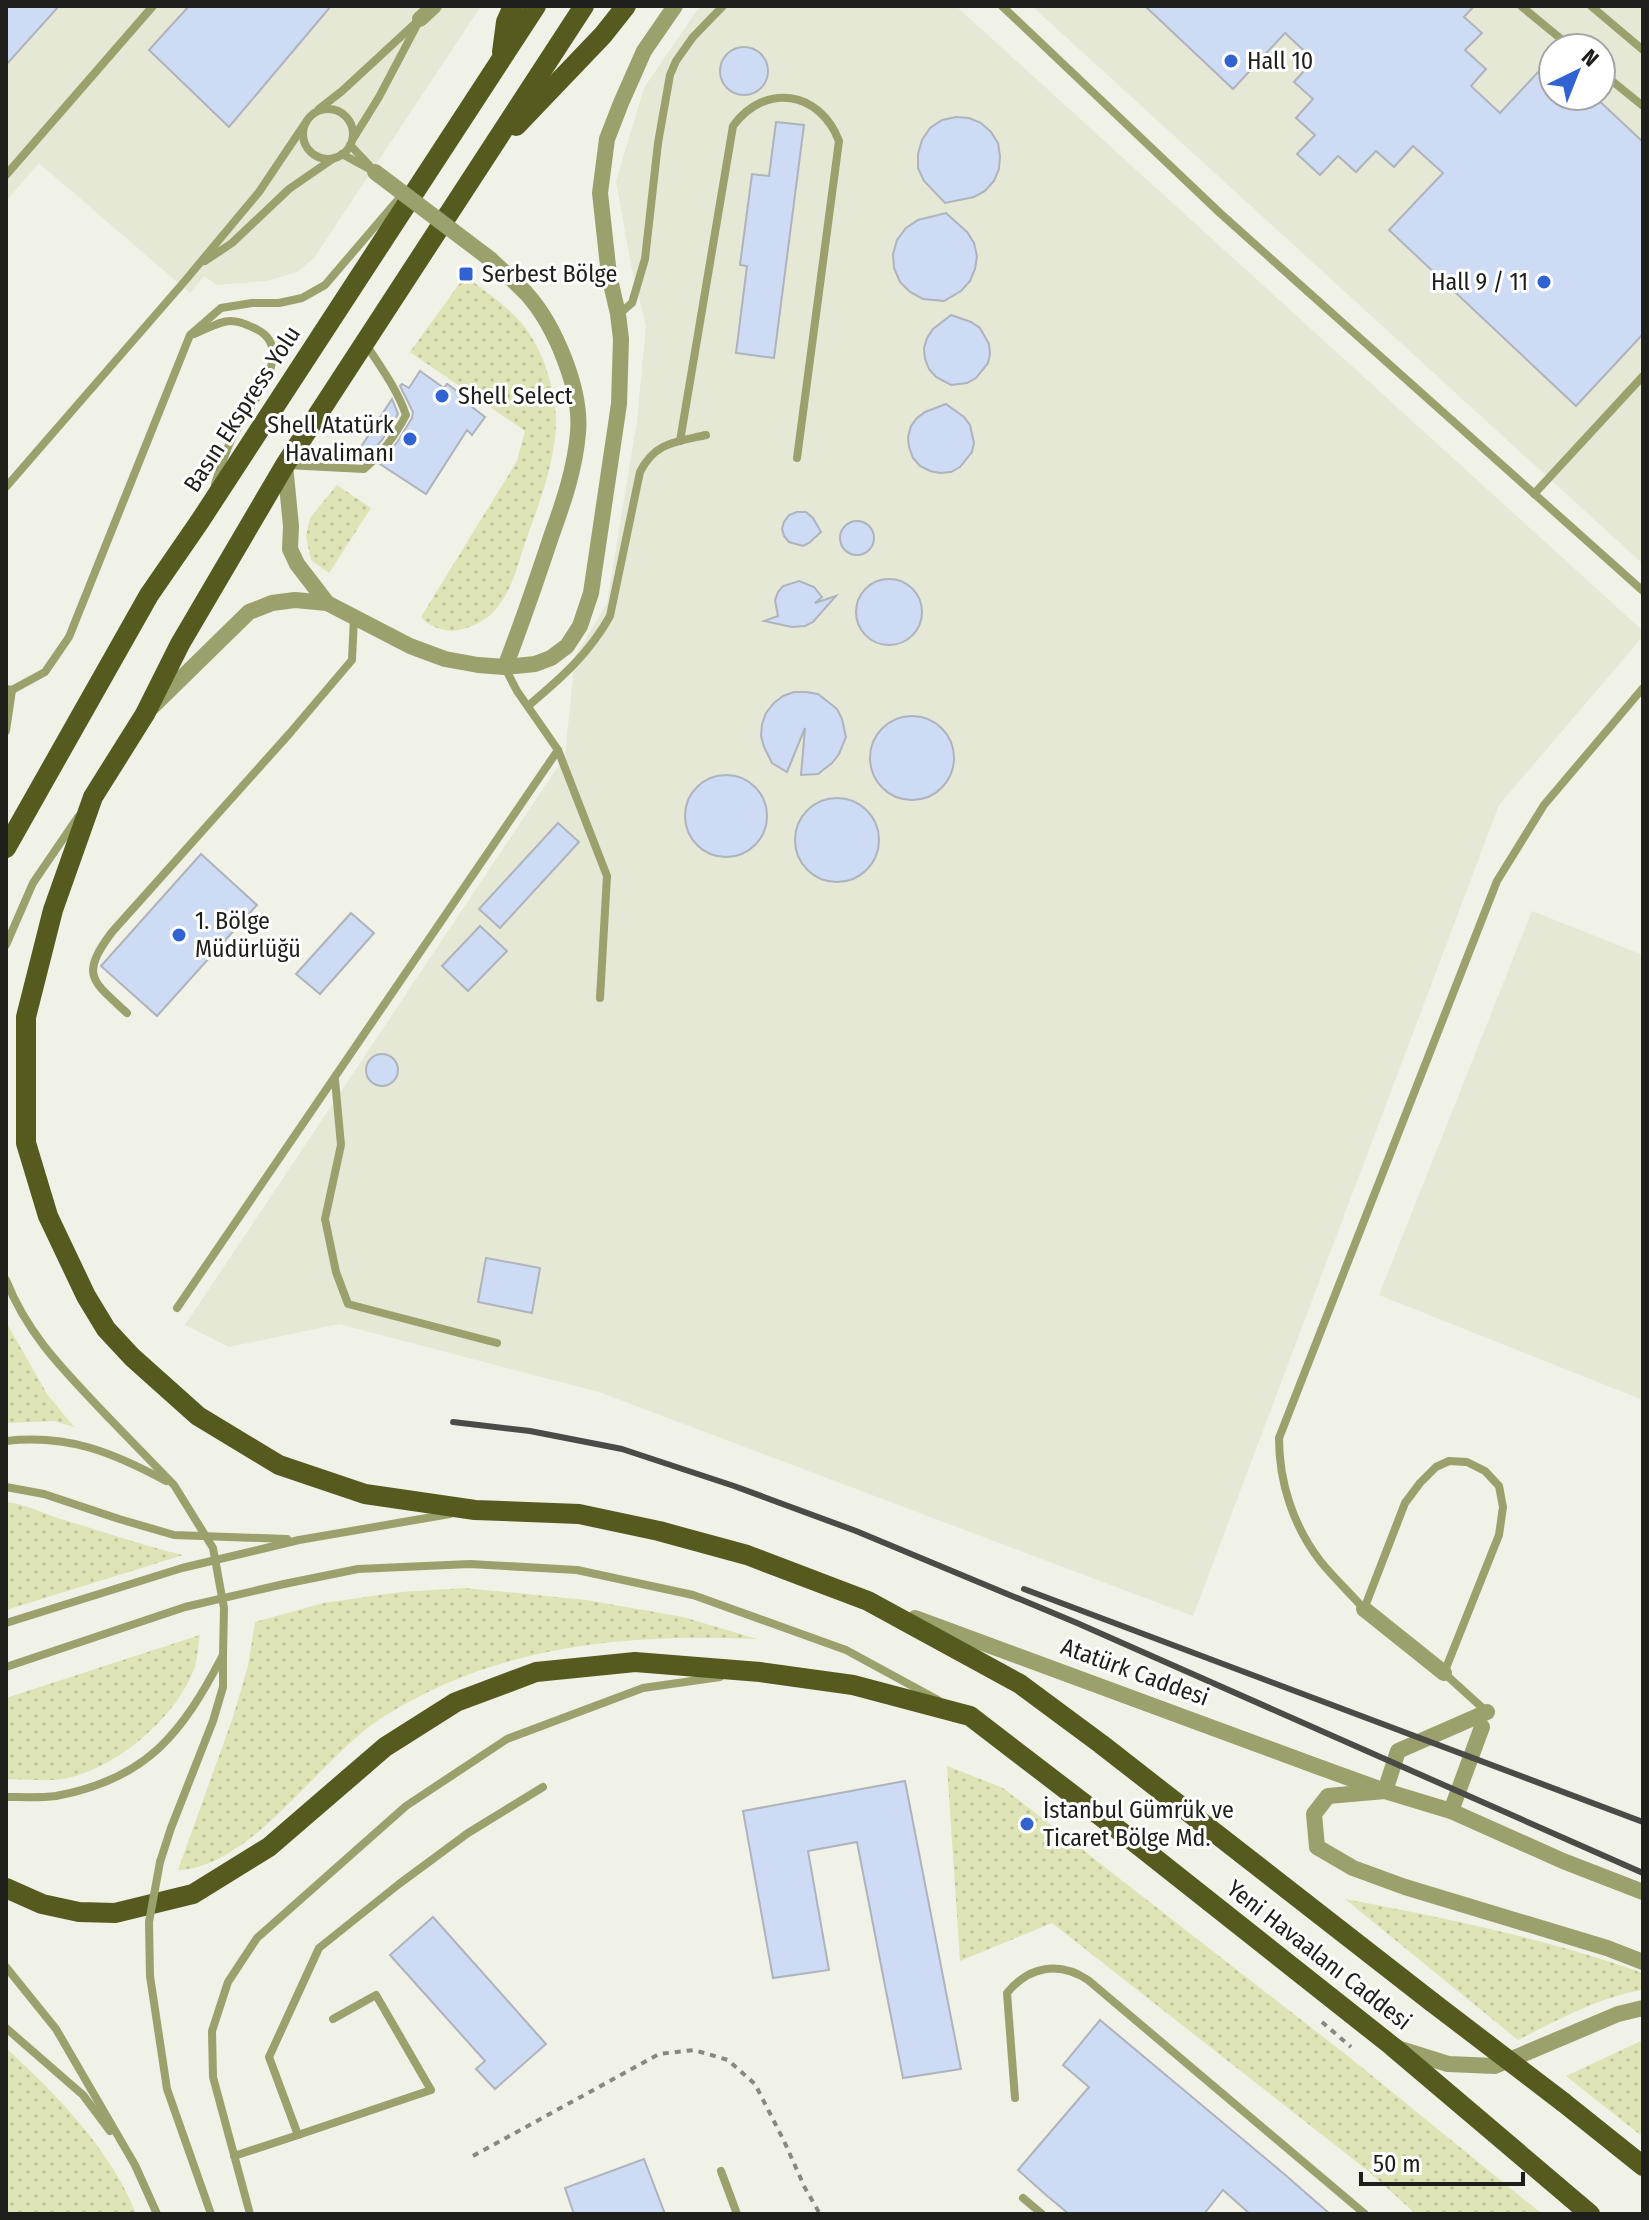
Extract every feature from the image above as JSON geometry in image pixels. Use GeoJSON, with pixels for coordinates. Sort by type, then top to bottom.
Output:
{"type":"FeatureCollection","features":[{"type":"Feature","properties":{"kind":"main road"},"geometry":{"type":"LineString","coordinates":[[501,60],[506,22],[513,6]]}},
{"type":"Feature","properties":{"kind":"main road","name":"Basın Ekspress Yolu"},"geometry":{"type":"LineString","coordinates":[[6,848],[149,595],[536,6]]}},
{"type":"Feature","properties":{"kind":"main road"},"geometry":{"type":"LineString","coordinates":[[584,6],[285,465],[180,644],[145,714],[93,797],[53,910],[26,1017],[26,1143],[48,1216],[86,1296],[106,1329],[198,1416],[279,1465],[365,1494],[475,1510],[579,1514],[659,1531],[747,1555],[868,1601],[1020,1684],[1176,1801],[1643,2166]]}},
{"type":"Feature","properties":{"kind":"main road"},"geometry":{"type":"LineString","coordinates":[[485,157],[549,93],[626,6]]}},
{"type":"Feature","properties":{"kind":"main road"},"geometry":{"type":"LineString","coordinates":[[6,1888],[42,1904],[79,1912],[115,1913],[193,1894],[269,1847],[385,1747],[456,1702],[536,1672],[635,1662],[760,1672],[853,1685],[970,1716]]}},
{"type":"Feature","properties":{"kind":"main road","name":"Yeni Havaalanı Caddesi"},"geometry":{"type":"LineString","coordinates":[[970,1716],[1392,2046],[1590,2214]]}},
{"type":"Feature","properties":{"kind":"street"},"geometry":{"type":"LineString","coordinates":[[420,19],[434,6]]}},
{"type":"Feature","properties":{"kind":"street"},"geometry":{"type":"LineString","coordinates":[[145,714],[249,612],[272,603],[295,600],[327,603],[410,646],[445,659],[505,667],[535,664],[551,658],[567,646],[580,626],[591,593],[619,404],[621,366],[618,314],[609,275],[600,193],[607,139],[644,51],[675,6]]}},
{"type":"Feature","properties":{"kind":"street"},"geometry":{"type":"LineString","coordinates":[[375,172],[490,259],[528,295],[555,336],[569,370],[577,401],[579,430],[574,463],[528,608],[505,667]]}},
{"type":"Feature","properties":{"kind":"street"},"geometry":{"type":"LineString","coordinates":[[285,465],[290,549],[297,564],[327,603]]}},
{"type":"Feature","properties":{"kind":"street","name":"Atatürk Caddesi"},"geometry":{"type":"LineString","coordinates":[[868,1601],[1385,1791],[1451,1811],[1563,1861],[1643,1892]]}},
{"type":"Feature","properties":{"kind":"street"},"geometry":{"type":"LineString","coordinates":[[1364,1609],[1444,1673]]}},
{"type":"Feature","properties":{"kind":"street"},"geometry":{"type":"LineString","coordinates":[[1385,1791],[1398,1751],[1484,1719]]}},
{"type":"Feature","properties":{"kind":"street"},"geometry":{"type":"LineString","coordinates":[[1451,1811],[1484,1719]]}},
{"type":"Feature","properties":{"kind":"street","name":"Atatürk Caddesi"},"geometry":{"type":"LineString","coordinates":[[1385,1791],[1328,1796],[1314,1814],[1317,1847],[1353,1868],[1405,1887],[1607,1948],[1643,1962]]}},
{"type":"Feature","properties":{"kind":"street"},"geometry":{"type":"LineString","coordinates":[[1392,2046],[1448,2064],[1495,2066],[1618,2014],[1643,2008]]}},
{"type":"Feature","properties":{"kind":"lane"},"geometry":{"type":"LineString","coordinates":[[6,175],[153,6]]}},
{"type":"Feature","properties":{"kind":"lane"},"geometry":{"type":"LineString","coordinates":[[618,314],[632,303],[645,259],[658,143],[670,75],[693,37],[723,6]]}},
{"type":"Feature","properties":{"kind":"lane"},"geometry":{"type":"LineString","coordinates":[[1002,6],[1221,214],[1643,591]]}},
{"type":"Feature","properties":{"kind":"lane"},"geometry":{"type":"LineString","coordinates":[[1521,6],[1553,32]]}},
{"type":"Feature","properties":{"kind":"lane"},"geometry":{"type":"LineString","coordinates":[[1591,6],[1643,50]]}},
{"type":"Feature","properties":{"kind":"lane"},"geometry":{"type":"LineString","coordinates":[[6,487],[259,192],[315,112],[420,19]]}},
{"type":"Feature","properties":{"kind":"lane"},"geometry":{"type":"LineString","coordinates":[[198,266],[232,243],[289,189],[338,156],[351,142],[379,97],[420,19]]}},
{"type":"Feature","properties":{"kind":"lane"},"geometry":{"type":"LineString","coordinates":[[1617,85],[1643,106]]}},
{"type":"Feature","properties":{"kind":"lane"},"geometry":{"type":"LineString","coordinates":[[680,441],[733,126],[740,116],[760,102],[796,99],[808,103],[828,118],[839,141],[797,458]]}},
{"type":"Feature","properties":{"kind":"lane"},"geometry":{"type":"LineString","coordinates":[[315,112],[329,109],[342,114],[351,125],[351,142],[375,172]]}},
{"type":"Feature","properties":{"kind":"lane"},"geometry":{"type":"LineString","coordinates":[[304,125],[303,134],[309,150],[325,158],[338,156],[375,172]]}},
{"type":"Feature","properties":{"kind":"lane"},"geometry":{"type":"LineString","coordinates":[[6,731],[9,689],[45,672],[69,637],[190,335],[221,308],[302,298],[325,285],[433,160]]}},
{"type":"Feature","properties":{"kind":"lane"},"geometry":{"type":"LineString","coordinates":[[190,335],[229,319],[264,333],[273,350],[272,367],[233,437],[200,521]]}},
{"type":"Feature","properties":{"kind":"lane"},"geometry":{"type":"LineString","coordinates":[[285,465],[364,469],[379,456],[399,429],[406,415],[365,343]]}},
{"type":"Feature","properties":{"kind":"lane"},"geometry":{"type":"LineString","coordinates":[[1534,494],[1643,376]]}},
{"type":"Feature","properties":{"kind":"lane"},"geometry":{"type":"LineString","coordinates":[[528,706],[575,665],[610,616],[640,472],[652,454],[670,443],[706,435]]}},
{"type":"Feature","properties":{"kind":"lane"},"geometry":{"type":"LineString","coordinates":[[127,1013],[94,978],[92,964],[98,951],[352,660],[354,616]]}},
{"type":"Feature","properties":{"kind":"lane"},"geometry":{"type":"LineString","coordinates":[[505,667],[558,750],[607,876],[600,998]]}},
{"type":"Feature","properties":{"kind":"lane"},"geometry":{"type":"LineString","coordinates":[[1484,1719],[1444,1673],[1499,1535],[1503,1507],[1499,1486],[1485,1471],[1467,1462],[1449,1461],[1436,1467],[1405,1503],[1364,1609],[1321,1561],[1292,1511],[1279,1461],[1279,1438],[1497,881],[1544,805],[1643,688]]}},
{"type":"Feature","properties":{"kind":"lane"},"geometry":{"type":"LineString","coordinates":[[177,1308],[558,750]]}},
{"type":"Feature","properties":{"kind":"lane"},"geometry":{"type":"LineString","coordinates":[[6,945],[33,883],[93,797]]}},
{"type":"Feature","properties":{"kind":"lane"},"geometry":{"type":"LineString","coordinates":[[335,1079],[341,1145],[325,1219],[336,1272],[348,1304],[497,1343]]}},
{"type":"Feature","properties":{"kind":"lane"},"geometry":{"type":"LineString","coordinates":[[6,1280],[14,1301],[40,1344],[174,1485],[213,1548],[224,1608],[223,1687],[160,1862],[149,1922],[150,1976],[167,2089],[211,2214]]}},
{"type":"Feature","properties":{"kind":"lane"},"geometry":{"type":"LineString","coordinates":[[6,1441],[51,1439],[86,1447],[123,1458],[174,1485]]}},
{"type":"Feature","properties":{"kind":"lane"},"geometry":{"type":"LineString","coordinates":[[6,1487],[44,1494],[174,1535],[299,1540]]}},
{"type":"Feature","properties":{"kind":"lane"},"geometry":{"type":"LineString","coordinates":[[6,1623],[182,1568],[299,1540],[475,1510]]}},
{"type":"Feature","properties":{"kind":"lane"},"geometry":{"type":"LineString","coordinates":[[6,1667],[185,1607],[284,1584],[358,1569],[470,1564],[577,1570],[693,1595],[846,1650],[970,1716]]}},
{"type":"Feature","properties":{"kind":"lane"},"geometry":{"type":"LineString","coordinates":[[6,1797],[53,1796],[91,1787],[128,1772],[178,1729],[223,1655]]}},
{"type":"Feature","properties":{"kind":"lane"},"geometry":{"type":"LineString","coordinates":[[250,2214],[213,2077],[212,2031],[228,1982],[257,1938],[406,1806],[507,1739],[643,1688],[760,1672]]}},
{"type":"Feature","properties":{"kind":"lane"},"geometry":{"type":"LineString","coordinates":[[298,2135],[269,2057],[319,1948],[468,1833],[543,1787]]}},
{"type":"Feature","properties":{"kind":"lane"},"geometry":{"type":"LineString","coordinates":[[6,1967],[56,2029],[135,2165],[157,2214]]}},
{"type":"Feature","properties":{"kind":"lane"},"geometry":{"type":"LineString","coordinates":[[1015,2098],[1007,1993],[1033,1972],[1067,1969],[1088,1980],[1365,2214]]}},
{"type":"Feature","properties":{"kind":"lane"},"geometry":{"type":"LineString","coordinates":[[234,2156],[431,2090],[376,1995],[333,2019]]}},
{"type":"Feature","properties":{"kind":"lane"},"geometry":{"type":"LineString","coordinates":[[6,2028],[83,2095],[135,2165]]}},
{"type":"Feature","properties":{"kind":"lane"},"geometry":{"type":"LineString","coordinates":[[721,2171],[737,2214]]}},
{"type":"Feature","properties":{"kind":"lane"},"geometry":{"type":"LineString","coordinates":[[1023,2198],[1042,2214]]}},
{"type":"Feature","properties":{"kind":"path"},"geometry":{"type":"LineString","coordinates":[[1322,2022],[1351,2047]]}},
{"type":"Feature","properties":{"kind":"path"},"geometry":{"type":"LineString","coordinates":[[473,2156],[659,2054],[694,2050],[728,2060],[755,2084],[820,2214]]}},
{"type":"Feature","properties":{"kind":"shaded area"},"geometry":{"type":"Polygon","coordinates":[[[6,6],[481,6],[314,258],[297,272],[267,281],[217,285],[204,276],[190,293],[39,163],[6,201],[6,6]]]}},
{"type":"Feature","properties":{"kind":"shaded area"},"geometry":{"type":"Polygon","coordinates":[[[700,6],[956,6],[1643,631],[1643,636],[1499,805],[1193,1616],[599,1392],[339,1324],[229,1347],[185,1325],[565,756],[575,657],[607,603],[637,421],[646,326],[616,181],[644,88],[700,6]]]}},
{"type":"Feature","properties":{"kind":"shaded area"},"geometry":{"type":"Polygon","coordinates":[[[1032,6],[1643,6],[1643,564],[1032,6]]]}},
{"type":"Feature","properties":{"kind":"shaded area"},"geometry":{"type":"Polygon","coordinates":[[[1532,911],[1643,955],[1643,1400],[1379,1295],[1532,911]]]}},
{"type":"Feature","properties":{"kind":"green space"},"geometry":{"type":"Polygon","coordinates":[[[465,276],[504,306],[529,333],[547,370],[556,419],[546,482],[508,591],[486,618],[465,628],[449,631],[433,626],[421,617],[517,461],[525,431],[410,352],[465,276]]]}},
{"type":"Feature","properties":{"kind":"green space"},"geometry":{"type":"Polygon","coordinates":[[[337,485],[371,508],[329,573],[311,560],[306,536],[310,518],[337,485]]]}},
{"type":"Feature","properties":{"kind":"green space"},"geometry":{"type":"Polygon","coordinates":[[[6,1322],[47,1394],[74,1427],[54,1421],[6,1423],[6,1322]]]}},
{"type":"Feature","properties":{"kind":"green space"},"geometry":{"type":"Polygon","coordinates":[[[6,1502],[121,1538],[183,1555],[6,1610],[6,1502]]]}},
{"type":"Feature","properties":{"kind":"green space"},"geometry":{"type":"Polygon","coordinates":[[[464,1588],[586,1600],[683,1617],[757,1639],[611,1642],[517,1659],[471,1674],[426,1693],[383,1717],[359,1735],[259,1831],[233,1851],[206,1864],[178,1870],[233,1717],[248,1666],[255,1622],[324,1603],[401,1592],[464,1588]]]}},
{"type":"Feature","properties":{"kind":"green space"},"geometry":{"type":"Polygon","coordinates":[[[200,1635],[195,1666],[175,1703],[126,1751],[107,1763],[68,1778],[6,1779],[6,1698],[200,1635]]]}},
{"type":"Feature","properties":{"kind":"green space"},"geometry":{"type":"Polygon","coordinates":[[[947,1766],[1003,1788],[1349,2057],[1542,2214],[1416,2214],[1367,2170],[1052,1923],[960,1961],[947,1766]]]}},
{"type":"Feature","properties":{"kind":"green space"},"geometry":{"type":"Polygon","coordinates":[[[1345,1899],[1496,1930],[1607,1961],[1643,1973],[1643,1990],[1595,2003],[1518,2040],[1345,1899]]]}},
{"type":"Feature","properties":{"kind":"green space"},"geometry":{"type":"Polygon","coordinates":[[[1643,2040],[1643,2137],[1566,2076],[1643,2040]]]}},
{"type":"Feature","properties":{"kind":"green space"},"geometry":{"type":"Polygon","coordinates":[[[6,2048],[63,2104],[97,2145],[136,2214],[6,2214],[6,2048]]]}},
{"type":"Feature","properties":{"kind":"building"},"geometry":{"type":"Polygon","coordinates":[[[6,6],[59,6],[6,65],[6,6]]]}},
{"type":"Feature","properties":{"kind":"building"},"geometry":{"type":"Polygon","coordinates":[[[189,6],[331,6],[229,127],[149,50],[189,6]]]}},
{"type":"Feature","properties":{"kind":"building"},"geometry":{"type":"Polygon","coordinates":[[[1145,6],[1474,6],[1464,17],[1482,33],[1465,50],[1486,69],[1471,86],[1500,113],[1537,73],[1537,112],[1611,112],[1643,142],[1643,334],[1576,406],[1389,230],[1443,173],[1413,146],[1394,167],[1376,151],[1356,172],[1338,156],[1320,175],[1297,154],[1315,135],[1296,118],[1313,99],[1294,82],[1314,60],[1285,33],[1233,89],[1145,6]]]}},
{"type":"Feature","properties":{"kind":"building"},"geometry":{"type":"Polygon","coordinates":[[[744,47],[761,54],[768,71],[761,88],[744,95],[727,88],[720,71],[727,54],[744,47]]]}},
{"type":"Feature","properties":{"kind":"building"},"geometry":{"type":"Polygon","coordinates":[[[956,117],[981,123],[991,132],[998,143],[999,169],[985,191],[974,197],[945,203],[924,181],[918,168],[918,154],[930,128],[942,120],[956,117]]]}},
{"type":"Feature","properties":{"kind":"building"},"geometry":{"type":"Polygon","coordinates":[[[776,122],[804,125],[774,358],[736,353],[747,266],[740,265],[752,174],[769,176],[776,122]]]}},
{"type":"Feature","properties":{"kind":"building"},"geometry":{"type":"Polygon","coordinates":[[[946,213],[974,243],[977,256],[975,269],[961,291],[944,301],[923,299],[900,282],[894,268],[893,254],[897,240],[906,228],[918,220],[946,213]]]}},
{"type":"Feature","properties":{"kind":"building"},"geometry":{"type":"Polygon","coordinates":[[[951,315],[980,328],[989,344],[990,354],[988,363],[976,378],[951,385],[929,369],[924,348],[933,329],[951,315]]]}},
{"type":"Feature","properties":{"kind":"building"},"geometry":{"type":"Polygon","coordinates":[[[420,371],[444,388],[447,384],[475,404],[472,407],[485,417],[472,435],[467,430],[426,494],[380,464],[412,418],[413,412],[400,386],[409,388],[420,371]]]}},
{"type":"Feature","properties":{"kind":"building"},"geometry":{"type":"Polygon","coordinates":[[[392,399],[398,414],[368,456],[359,450],[392,399]]]}},
{"type":"Feature","properties":{"kind":"building"},"geometry":{"type":"Polygon","coordinates":[[[946,404],[970,425],[974,443],[972,452],[960,467],[940,473],[920,466],[913,458],[908,437],[917,418],[946,404]]]}},
{"type":"Feature","properties":{"kind":"building"},"geometry":{"type":"Polygon","coordinates":[[[806,512],[821,532],[803,546],[789,542],[782,529],[789,515],[806,512]]]}},
{"type":"Feature","properties":{"kind":"building"},"geometry":{"type":"Polygon","coordinates":[[[857,521],[869,526],[874,538],[869,550],[857,555],[845,550],[840,538],[845,526],[857,521]]]}},
{"type":"Feature","properties":{"kind":"building"},"geometry":{"type":"Polygon","coordinates":[[[889,579],[912,589],[922,612],[912,635],[889,645],[866,635],[856,612],[866,589],[889,579]]]}},
{"type":"Feature","properties":{"kind":"building"},"geometry":{"type":"Polygon","coordinates":[[[799,581],[814,587],[822,597],[815,603],[836,596],[813,622],[805,626],[792,627],[764,621],[778,616],[775,600],[783,586],[799,581]]]}},
{"type":"Feature","properties":{"kind":"building"},"geometry":{"type":"Polygon","coordinates":[[[794,692],[818,694],[837,709],[842,719],[846,737],[839,754],[818,774],[801,775],[805,728],[787,772],[772,763],[764,747],[761,736],[766,713],[783,696],[794,692]]]}},
{"type":"Feature","properties":{"kind":"building"},"geometry":{"type":"Polygon","coordinates":[[[912,716],[935,723],[947,735],[954,758],[947,781],[935,793],[912,800],[889,793],[877,781],[870,758],[877,735],[889,723],[912,716]]]}},
{"type":"Feature","properties":{"kind":"building"},"geometry":{"type":"Polygon","coordinates":[[[718,775],[734,775],[749,782],[760,793],[767,816],[764,832],[755,845],[734,857],[718,857],[703,850],[692,839],[685,824],[685,808],[692,793],[703,782],[718,775]]]}},
{"type":"Feature","properties":{"kind":"building"},"geometry":{"type":"Polygon","coordinates":[[[837,798],[860,805],[872,817],[879,840],[872,863],[860,875],[837,882],[814,875],[802,863],[795,840],[802,817],[814,805],[837,798]]]}},
{"type":"Feature","properties":{"kind":"building"},"geometry":{"type":"Polygon","coordinates":[[[558,823],[579,842],[500,928],[479,909],[558,823]]]}},
{"type":"Feature","properties":{"kind":"building","name":"1. Bölge Müdürlüğü"},"geometry":{"type":"Polygon","coordinates":[[[201,854],[257,905],[157,1016],[101,966],[201,854]]]}},
{"type":"Feature","properties":{"kind":"building"},"geometry":{"type":"Polygon","coordinates":[[[351,913],[374,933],[320,994],[296,974],[351,913]]]}},
{"type":"Feature","properties":{"kind":"building"},"geometry":{"type":"Polygon","coordinates":[[[480,926],[507,951],[468,991],[442,966],[480,926]]]}},
{"type":"Feature","properties":{"kind":"building"},"geometry":{"type":"Polygon","coordinates":[[[382,1054],[393,1059],[398,1070],[393,1081],[382,1086],[371,1081],[366,1070],[371,1059],[382,1054]]]}},
{"type":"Feature","properties":{"kind":"building"},"geometry":{"type":"Polygon","coordinates":[[[486,1258],[540,1268],[532,1313],[478,1302],[486,1258]]]}},
{"type":"Feature","properties":{"kind":"building"},"geometry":{"type":"Polygon","coordinates":[[[905,1781],[961,2069],[903,2078],[857,1842],[808,1851],[829,1970],[773,1978],[743,1811],[905,1781]]]}},
{"type":"Feature","properties":{"kind":"building"},"geometry":{"type":"Polygon","coordinates":[[[433,1917],[546,2044],[495,2089],[476,2069],[485,2061],[390,1955],[433,1917]]]}},
{"type":"Feature","properties":{"kind":"building"},"geometry":{"type":"Polygon","coordinates":[[[1100,2020],[1330,2214],[1250,2214],[1223,2190],[1204,2214],[1069,2214],[1046,2195],[1018,2170],[1089,2087],[1063,2065],[1100,2020]]]}},
{"type":"Feature","properties":{"kind":"building"},"geometry":{"type":"Polygon","coordinates":[[[644,2159],[665,2214],[574,2214],[565,2188],[644,2159]]]}},
{"type":"Feature","properties":{"kind":"railway"},"geometry":{"type":"LineString","coordinates":[[453,1422],[530,1431],[622,1449],[856,1531],[1077,1623],[1643,1873]]}},
{"type":"Feature","properties":{"kind":"railway"},"geometry":{"type":"LineString","coordinates":[[1024,1589],[1643,1822]]}},
{"type":"Feature","properties":{"kind":"place","name":"Hall 10"},"geometry":{"type":"Point","coordinates":[1231,61]}},
{"type":"Feature","properties":{"kind":"place","name":"Serbest Bölge"},"geometry":{"type":"Point","coordinates":[466,274]}},
{"type":"Feature","properties":{"kind":"place","name":"Hall 9 / 11"},"geometry":{"type":"Point","coordinates":[1544,282]}},
{"type":"Feature","properties":{"kind":"place","name":"Shell Select"},"geometry":{"type":"Point","coordinates":[442,396]}},
{"type":"Feature","properties":{"kind":"place","name":"Shell Atatürk Havalimanı"},"geometry":{"type":"Point","coordinates":[410,439]}},
{"type":"Feature","properties":{"kind":"place","name":"1. Bölge Müdürlüğü"},"geometry":{"type":"Point","coordinates":[179,935]}},
{"type":"Feature","properties":{"kind":"place","name":"İstanbul Gümrük ve Ticaret Bölge Md."},"geometry":{"type":"Point","coordinates":[1027,1824]}}]}
